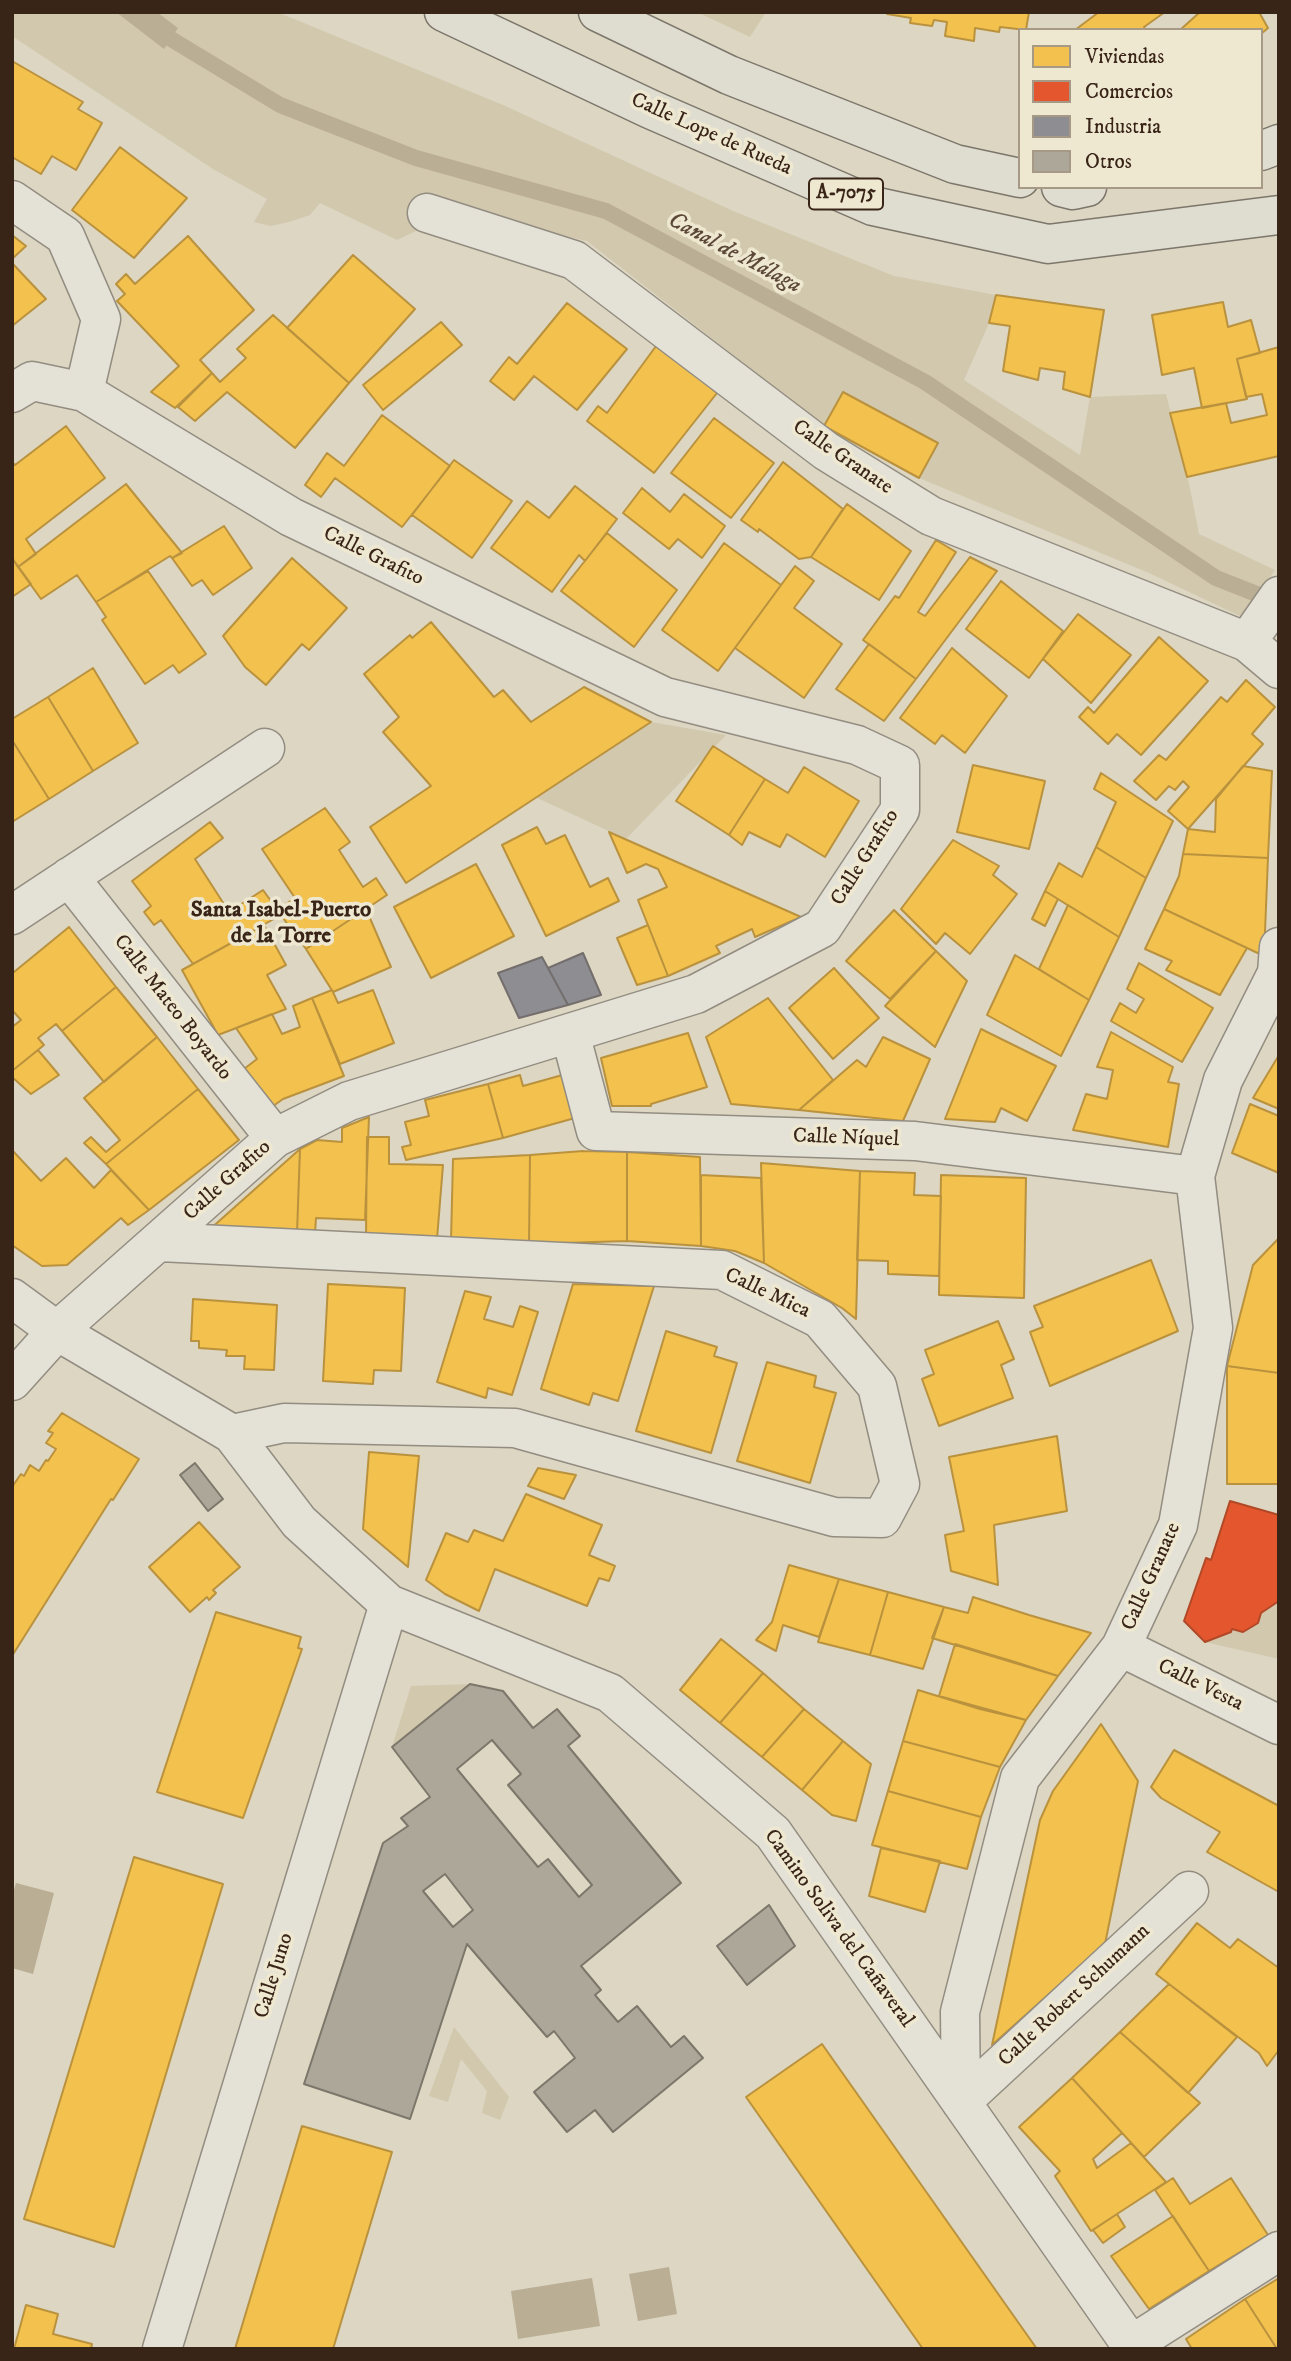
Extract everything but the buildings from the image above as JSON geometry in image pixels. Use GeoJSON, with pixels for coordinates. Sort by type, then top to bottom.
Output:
{"type":"FeatureCollection","features":[{"type":"Feature","properties":{"kind":"main road","name":"Calle Lope de Rueda"},"geometry":{"type":"LineString","coordinates":[[444,12],[650,109],[873,206],[1048,244],[1279,215]]}},
{"type":"Feature","properties":{"kind":"main road"},"geometry":{"type":"LineString","coordinates":[[598,12],[729,75],[930,155],[955,164],[1018,178]]}},
{"type":"Feature","properties":{"kind":"street"},"geometry":{"type":"LineString","coordinates":[[12,200],[65,236],[101,318],[84,392]]}},
{"type":"Feature","properties":{"kind":"street","name":"Calle Granate"},"geometry":{"type":"LineString","coordinates":[[426,213],[574,260],[826,451],[931,516],[1247,642],[1279,669]]}},
{"type":"Feature","properties":{"kind":"street","name":"Calle Grafito"},"geometry":{"type":"LineString","coordinates":[[12,393],[32,381],[84,392],[291,517],[665,697],[857,745],[900,765],[900,810],[822,928],[696,994],[349,1101],[275,1139],[57,1331],[12,1381]]}},
{"type":"Feature","properties":{"kind":"street"},"geometry":{"type":"LineString","coordinates":[[1247,642],[1279,596]]}},
{"type":"Feature","properties":{"kind":"street"},"geometry":{"type":"LineString","coordinates":[[12,915],[265,748]]}},
{"type":"Feature","properties":{"kind":"street","name":"Calle Mateo Boyardo"},"geometry":{"type":"LineString","coordinates":[[69,877],[275,1139]]}},
{"type":"Feature","properties":{"kind":"street","name":"Calle Granate"},"geometry":{"type":"LineString","coordinates":[[961,2102],[960,2012],[1020,1778],[1121,1647],[1178,1525],[1213,1328],[1195,1176],[1223,1080],[1277,973],[1279,947]]}},
{"type":"Feature","properties":{"kind":"street","name":"Calle Níquel"},"geometry":{"type":"LineString","coordinates":[[570,1033],[596,1131],[915,1141],[1195,1176]]}},
{"type":"Feature","properties":{"kind":"street","name":"Calle Mica"},"geometry":{"type":"LineString","coordinates":[[160,1241],[722,1270],[820,1319],[877,1386],[900,1483],[882,1518],[834,1517],[514,1428],[284,1423],[232,1434]]}},
{"type":"Feature","properties":{"kind":"street","name":"Camino Soliva del Cañaveral"},"geometry":{"type":"LineString","coordinates":[[12,1298],[57,1331],[232,1434],[299,1522],[388,1604],[610,1693],[773,1833],[1133,2347]]}},
{"type":"Feature","properties":{"kind":"street","name":"Calle Juno"},"geometry":{"type":"LineString","coordinates":[[162,2349],[388,1604]]}},
{"type":"Feature","properties":{"kind":"street","name":"Calle Vesta"},"geometry":{"type":"LineString","coordinates":[[1121,1647],[1279,1725]]}},
{"type":"Feature","properties":{"kind":"street","name":"Calle Robert Schumann"},"geometry":{"type":"LineString","coordinates":[[961,2102],[1189,1891]]}},
{"type":"Feature","properties":{"kind":"street"},"geometry":{"type":"LineString","coordinates":[[1133,2347],[1279,2251]]}},
{"type":"Feature","properties":{"kind":"shaded area"},"geometry":{"type":"Polygon","coordinates":[[[12,12],[116,12],[178,28],[157,12],[277,12],[503,105],[733,211],[894,276],[996,295],[989,323],[964,380],[1080,455],[1090,397],[1166,394],[1199,534],[1275,570],[1242,617],[1149,573],[919,478],[938,443],[843,392],[824,426],[587,241],[436,207],[420,229],[397,240],[320,203],[310,215],[289,222],[271,226],[254,222],[267,199],[213,169],[12,36],[12,12]]]}},
{"type":"Feature","properties":{"kind":"shaded area"},"geometry":{"type":"Polygon","coordinates":[[[116,12],[157,12],[178,28],[164,49],[116,12]]]}},
{"type":"Feature","properties":{"kind":"shaded area"},"geometry":{"type":"Polygon","coordinates":[[[697,12],[766,12],[750,37],[697,12]]]}},
{"type":"Feature","properties":{"kind":"shaded area"},"geometry":{"type":"Polygon","coordinates":[[[651,722],[726,735],[626,839],[535,797],[651,722]]]}},
{"type":"Feature","properties":{"kind":"shaded area"},"geometry":{"type":"Polygon","coordinates":[[[1279,1601],[1279,1659],[1205,1642],[1232,1629],[1243,1632],[1258,1623],[1261,1613],[1279,1601]]]}},
{"type":"Feature","properties":{"kind":"shaded area"},"geometry":{"type":"Polygon","coordinates":[[[470,1684],[392,1747],[411,1686],[470,1684]]]}},
{"type":"Feature","properties":{"kind":"shaded area"},"geometry":{"type":"Polygon","coordinates":[[[16,1883],[54,1893],[33,1974],[12,1968],[12,1897],[16,1883]]]}},
{"type":"Feature","properties":{"kind":"shaded area"},"geometry":{"type":"Polygon","coordinates":[[[454,2027],[509,2097],[500,2120],[482,2113],[487,2091],[461,2059],[448,2102],[429,2096],[454,2027]]]}},
{"type":"Feature","properties":{"kind":"shaded area"},"geometry":{"type":"Polygon","coordinates":[[[669,2267],[677,2314],[638,2321],[629,2274],[669,2267]]]}},
{"type":"Feature","properties":{"kind":"shaded area"},"geometry":{"type":"Polygon","coordinates":[[[592,2278],[600,2326],[518,2339],[511,2291],[592,2278]]]}},
{"type":"Feature","properties":{"kind":"waterway","name":"Canal de Málaga"},"geometry":{"type":"LineString","coordinates":[[136,12],[171,39],[280,105],[416,158],[606,211],[925,382],[1216,578],[1277,602]]}},
{"type":"Feature","properties":{"kind":"district","name":"Santa Isabel-Puerto de la Torre"},"geometry":{"type":"Point","coordinates":[281,924]}}]}
